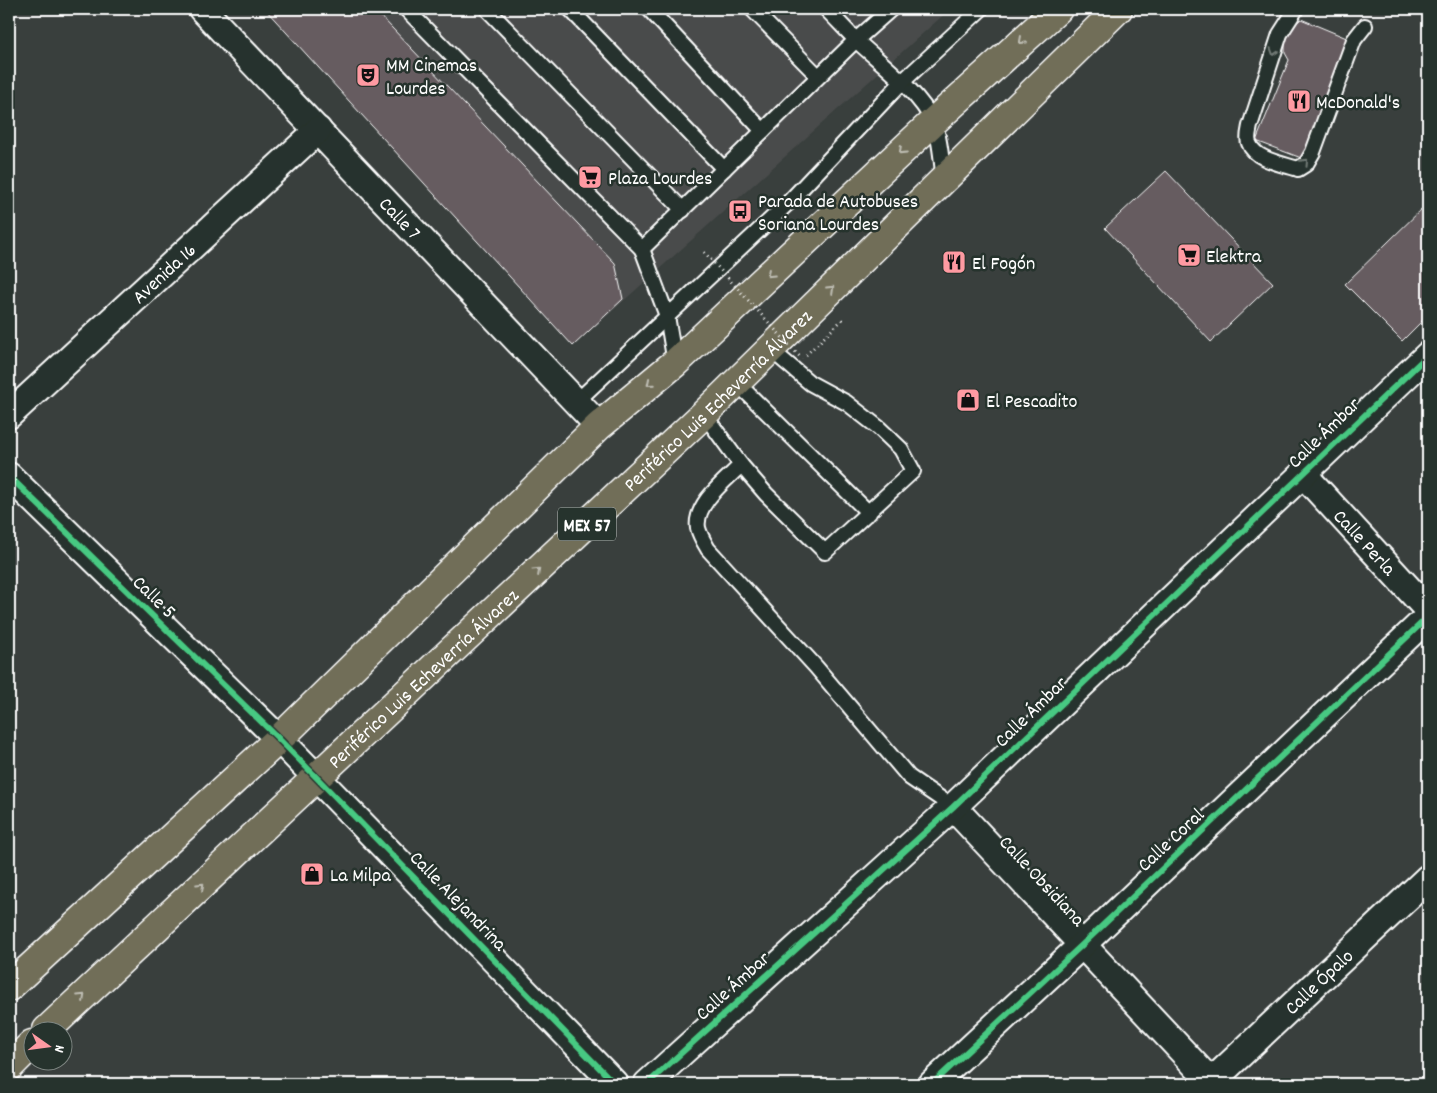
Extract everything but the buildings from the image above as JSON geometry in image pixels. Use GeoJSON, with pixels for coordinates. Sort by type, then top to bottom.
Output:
{"type":"FeatureCollection","features":[{"type":"Feature","properties":{"kind":"main road","name":"MEX 57"},"geometry":{"type":"LineString","coordinates":[[9,987],[279,739],[599,426],[674,363],[933,122],[1058,9]]}},
{"type":"Feature","properties":{"kind":"main road","name":"Periférico Luis Echeverría Álvarez"},"geometry":{"type":"LineString","coordinates":[[58,1020],[704,414],[769,348],[1118,9]]}},
{"type":"Feature","properties":{"kind":"main road"},"geometry":{"type":"LineString","coordinates":[[9,1067],[22,1054]]}},
{"type":"Feature","properties":{"kind":"street","name":"Calle 7"},"geometry":{"type":"LineString","coordinates":[[202,9],[599,426]]}},
{"type":"Feature","properties":{"kind":"street","name":"Avenida 16"},"geometry":{"type":"LineString","coordinates":[[9,415],[318,130]]}},
{"type":"Feature","properties":{"kind":"street","name":"Calle Ámbar"},"geometry":{"type":"LineString","coordinates":[[647,1084],[953,807],[1428,355]]}},
{"type":"Feature","properties":{"kind":"street","name":"Calle Perla"},"geometry":{"type":"LineString","coordinates":[[1303,474],[1428,610]]}},
{"type":"Feature","properties":{"kind":"street","name":"Calle 5"},"geometry":{"type":"LineString","coordinates":[[9,476],[279,739]]}},
{"type":"Feature","properties":{"kind":"street","name":"Calle Coral"},"geometry":{"type":"LineString","coordinates":[[932,1084],[1082,945],[1428,617]]}},
{"type":"Feature","properties":{"kind":"street","name":"Calle Alejandrina"},"geometry":{"type":"LineString","coordinates":[[279,739],[615,1084]]}},
{"type":"Feature","properties":{"kind":"street","name":"Calle Obsidiana"},"geometry":{"type":"LineString","coordinates":[[953,807],[1211,1084]]}},
{"type":"Feature","properties":{"kind":"street","name":"Calle Ópalo"},"geometry":{"type":"LineString","coordinates":[[1211,1084],[1428,878]]}},
{"type":"Feature","properties":{"kind":"lane"},"geometry":{"type":"LineString","coordinates":[[406,9],[642,249],[667,316],[674,363]]}},
{"type":"Feature","properties":{"kind":"lane"},"geometry":{"type":"LineString","coordinates":[[486,9],[682,210]]}},
{"type":"Feature","properties":{"kind":"lane"},"geometry":{"type":"LineString","coordinates":[[570,9],[724,169]]}},
{"type":"Feature","properties":{"kind":"lane"},"geometry":{"type":"LineString","coordinates":[[649,9],[763,131]]}},
{"type":"Feature","properties":{"kind":"lane"},"geometry":{"type":"LineString","coordinates":[[752,9],[818,76]]}},
{"type":"Feature","properties":{"kind":"lane"},"geometry":{"type":"LineString","coordinates":[[826,9],[856,40],[902,82],[923,106],[933,122],[940,147],[944,179]]}},
{"type":"Feature","properties":{"kind":"lane"},"geometry":{"type":"LineString","coordinates":[[642,249],[818,76],[890,9]]}},
{"type":"Feature","properties":{"kind":"lane"},"geometry":{"type":"LineString","coordinates":[[576,402],[786,205],[902,82],[980,9]]}},
{"type":"Feature","properties":{"kind":"lane"},"geometry":{"type":"LineString","coordinates":[[1296,9],[1280,34],[1250,126],[1248,141],[1253,150],[1266,158],[1298,169],[1306,164],[1313,152],[1354,40],[1365,26]]}},
{"type":"Feature","properties":{"kind":"lane"},"geometry":{"type":"LineString","coordinates":[[704,414],[741,465],[766,494],[825,552],[913,471],[904,454],[891,439],[847,403],[810,383],[769,348]]}},
{"type":"Feature","properties":{"kind":"lane"},"geometry":{"type":"LineString","coordinates":[[736,382],[869,513]]}},
{"type":"Feature","properties":{"kind":"lane"},"geometry":{"type":"LineString","coordinates":[[741,465],[705,502],[700,513],[698,525],[700,535],[708,549],[816,667],[909,777],[953,807]]}},
{"type":"Feature","properties":{"kind":"path"},"geometry":{"type":"LineString","coordinates":[[704,252],[802,360]]}},
{"type":"Feature","properties":{"kind":"shaded area","name":"Plaza Lourdes"},"geometry":{"type":"Polygon","coordinates":[[[265,9],[950,9],[573,346],[265,9]]]}},
{"type":"Feature","properties":{"kind":"cycle path"},"geometry":{"type":"LineString","coordinates":[[647,1084],[953,807],[1428,355]]}},
{"type":"Feature","properties":{"kind":"cycle path"},"geometry":{"type":"LineString","coordinates":[[9,476],[279,739],[615,1084]]}},
{"type":"Feature","properties":{"kind":"cycle path"},"geometry":{"type":"LineString","coordinates":[[932,1084],[1082,945],[1428,617]]}},
{"type":"Feature","properties":{"kind":"place","name":"MM Cinemas Lourdes"},"geometry":{"type":"Point","coordinates":[368,75]}},
{"type":"Feature","properties":{"kind":"place","name":"McDonald's"},"geometry":{"type":"Point","coordinates":[1299,101]}},
{"type":"Feature","properties":{"kind":"place","name":"Plaza Lourdes"},"geometry":{"type":"Point","coordinates":[590,177]}},
{"type":"Feature","properties":{"kind":"place","name":"Parada de Autobuses Soriana Lourdes"},"geometry":{"type":"Point","coordinates":[740,211]}},
{"type":"Feature","properties":{"kind":"place","name":"Elektra"},"geometry":{"type":"Point","coordinates":[1189,255]}},
{"type":"Feature","properties":{"kind":"place","name":"El Fogón"},"geometry":{"type":"Point","coordinates":[954,262]}},
{"type":"Feature","properties":{"kind":"place","name":"El Pescadito"},"geometry":{"type":"Point","coordinates":[968,400]}},
{"type":"Feature","properties":{"kind":"place","name":"La Milpa"},"geometry":{"type":"Point","coordinates":[312,874]}}]}
